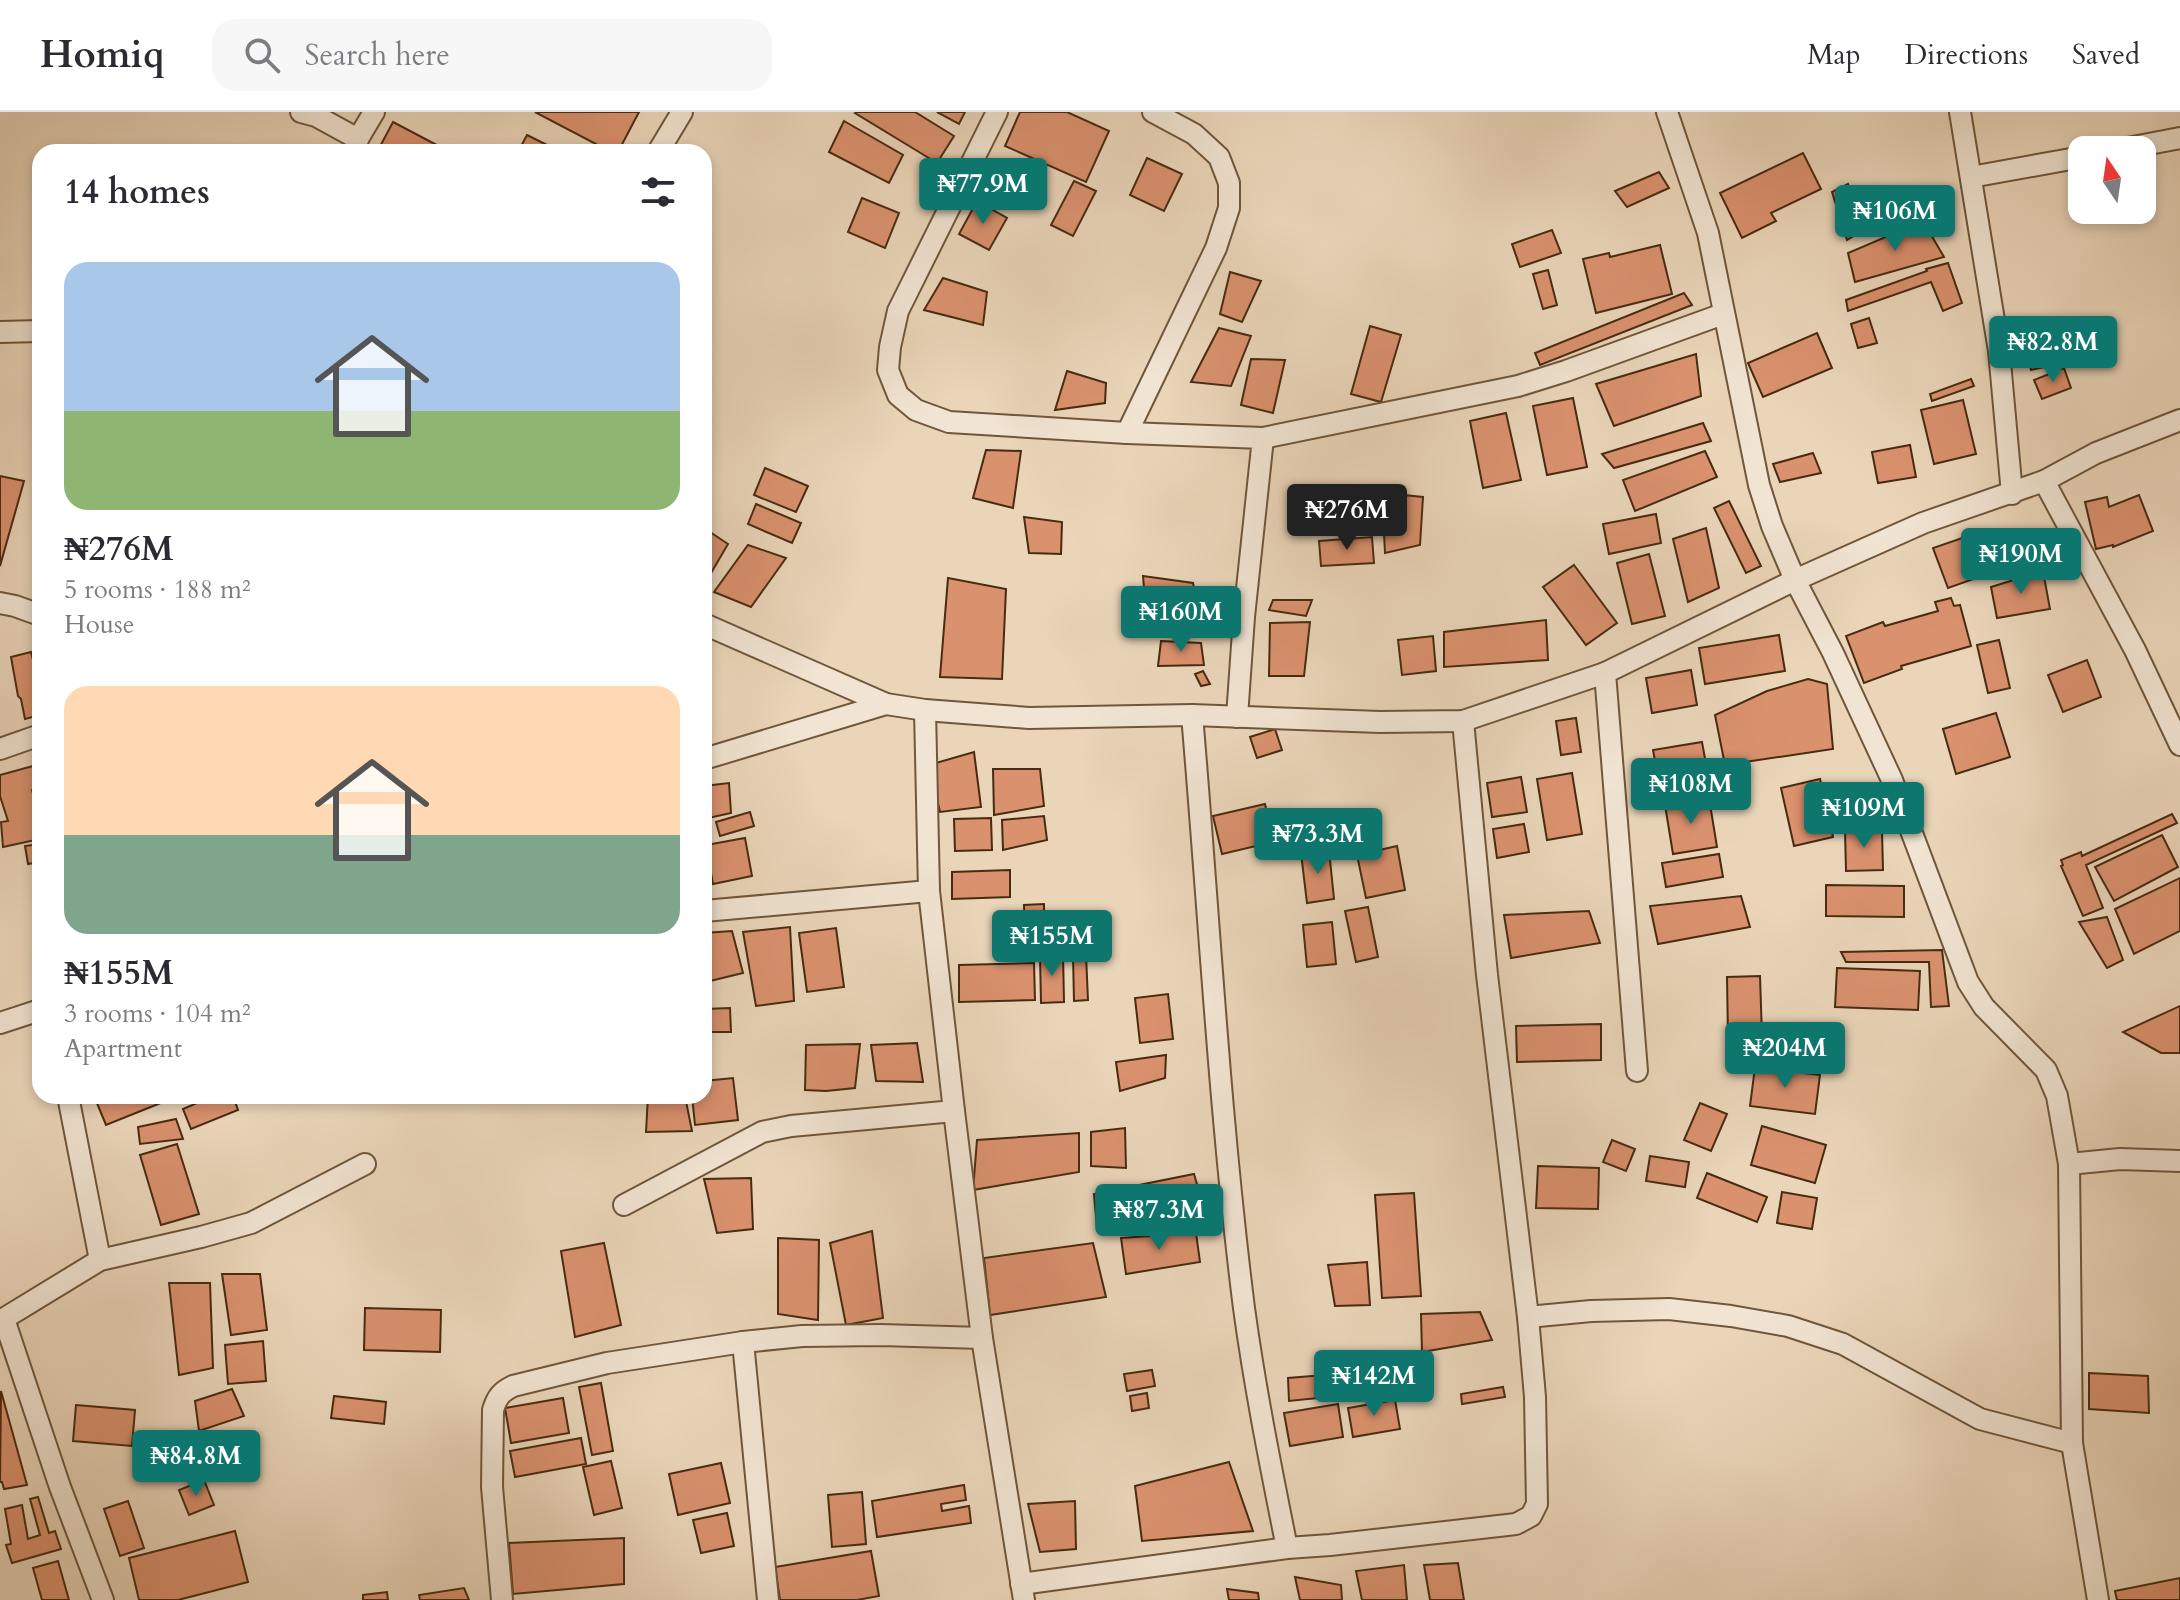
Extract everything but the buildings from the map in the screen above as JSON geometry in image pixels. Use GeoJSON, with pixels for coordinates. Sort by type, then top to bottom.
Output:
{"type":"FeatureCollection","features":[{"type":"Feature","properties":{"kind":"street"},"geometry":{"type":"LineString","coordinates":[[301,112],[316,116],[354,144]]}},
{"type":"Feature","properties":{"kind":"street"},"geometry":{"type":"LineString","coordinates":[[358,144],[374,112]]}},
{"type":"Feature","properties":{"kind":"street"},"geometry":{"type":"LineString","coordinates":[[663,144],[682,112]]}},
{"type":"Feature","properties":{"kind":"street"},"geometry":{"type":"LineString","coordinates":[[997,112],[898,311],[890,347],[888,370],[898,395],[916,410],[949,422],[1263,438],[1518,386],[1723,314]]}},
{"type":"Feature","properties":{"kind":"street"},"geometry":{"type":"LineString","coordinates":[[1127,433],[1216,248],[1229,208],[1229,183],[1219,157],[1194,134],[1153,112]]}},
{"type":"Feature","properties":{"kind":"street"},"geometry":{"type":"LineString","coordinates":[[1667,112],[1708,233],[1759,485],[1772,526],[1892,780],[1968,982],[1984,1007],[2046,1070],[2057,1096],[2069,1164],[2072,1443],[2098,1600]]}},
{"type":"Feature","properties":{"kind":"street"},"geometry":{"type":"LineString","coordinates":[[1960,112],[1999,351],[2012,494]]}},
{"type":"Feature","properties":{"kind":"street"},"geometry":{"type":"LineString","coordinates":[[2156,143],[2180,138]]}},
{"type":"Feature","properties":{"kind":"street"},"geometry":{"type":"LineString","coordinates":[[1971,177],[2068,160]]}},
{"type":"Feature","properties":{"kind":"street"},"geometry":{"type":"LineString","coordinates":[[0,332],[32,331]]}},
{"type":"Feature","properties":{"kind":"street"},"geometry":{"type":"LineString","coordinates":[[712,628],[886,704],[925,710],[1029,718],[1192,715],[1380,722],[1463,721],[1605,673],[1795,580],[1923,523],[2012,494],[2096,453],[2180,420]]}},
{"type":"Feature","properties":{"kind":"street"},"geometry":{"type":"LineString","coordinates":[[1237,717],[1263,438]]}},
{"type":"Feature","properties":{"kind":"street"},"geometry":{"type":"LineString","coordinates":[[2044,481],[2135,650],[2180,745]]}},
{"type":"Feature","properties":{"kind":"street"},"geometry":{"type":"LineString","coordinates":[[0,603],[32,612]]}},
{"type":"Feature","properties":{"kind":"street"},"geometry":{"type":"LineString","coordinates":[[1605,673],[1637,1071]]}},
{"type":"Feature","properties":{"kind":"street"},"geometry":{"type":"LineString","coordinates":[[712,757],[886,704]]}},
{"type":"Feature","properties":{"kind":"street"},"geometry":{"type":"LineString","coordinates":[[925,710],[929,891],[982,1338],[1023,1592],[1287,1548],[1516,1524],[1531,1516],[1537,1504],[1535,1397],[1487,975],[1463,721]]}},
{"type":"Feature","properties":{"kind":"street"},"geometry":{"type":"LineString","coordinates":[[1192,715],[1230,1184],[1247,1325],[1287,1548]]}},
{"type":"Feature","properties":{"kind":"street"},"geometry":{"type":"LineString","coordinates":[[0,749],[32,738]]}},
{"type":"Feature","properties":{"kind":"street"},"geometry":{"type":"LineString","coordinates":[[712,910],[929,891]]}},
{"type":"Feature","properties":{"kind":"street"},"geometry":{"type":"LineString","coordinates":[[0,1023],[32,1013]]}},
{"type":"Feature","properties":{"kind":"street"},"geometry":{"type":"LineString","coordinates":[[70,1104],[100,1260]]}},
{"type":"Feature","properties":{"kind":"street"},"geometry":{"type":"LineString","coordinates":[[624,1205],[762,1132],[791,1126],[954,1111]]}},
{"type":"Feature","properties":{"kind":"street"},"geometry":{"type":"LineString","coordinates":[[2069,1164],[2120,1159],[2180,1161]]}},
{"type":"Feature","properties":{"kind":"street"},"geometry":{"type":"LineString","coordinates":[[103,1600],[2,1320],[100,1260],[251,1223],[365,1164]]}},
{"type":"Feature","properties":{"kind":"street"},"geometry":{"type":"LineString","coordinates":[[1528,1317],[1591,1311],[1669,1309],[1788,1326],[1843,1344],[1980,1419],[2072,1443]]}},
{"type":"Feature","properties":{"kind":"street"},"geometry":{"type":"LineString","coordinates":[[502,1600],[492,1487],[493,1410],[502,1391],[607,1363],[743,1342],[802,1336],[982,1338]]}},
{"type":"Feature","properties":{"kind":"street"},"geometry":{"type":"LineString","coordinates":[[743,1342],[768,1600]]}}]}
